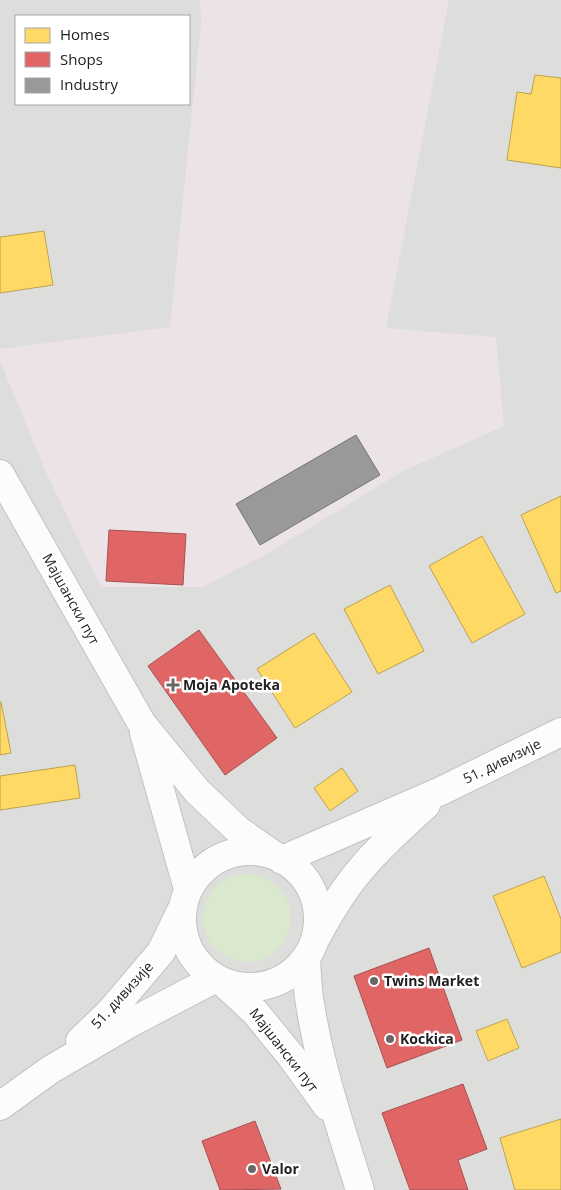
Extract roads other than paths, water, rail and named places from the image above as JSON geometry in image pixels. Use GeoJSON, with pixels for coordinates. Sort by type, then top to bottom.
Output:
{"type":"FeatureCollection","features":[{"type":"Feature","properties":{"kind":"street","name":"Мајшански пут"},"geometry":{"type":"LineString","coordinates":[[0,474],[142,724],[197,792],[238,830],[277,857]]}},
{"type":"Feature","properties":{"kind":"street","name":"Мајшански пут"},"geometry":{"type":"LineString","coordinates":[[142,724],[185,900]]}},
{"type":"Feature","properties":{"kind":"street","name":"51. дивизије"},"geometry":{"type":"LineString","coordinates":[[277,857],[443,790],[561,732]]}},
{"type":"Feature","properties":{"kind":"street","name":"51. дивизије"},"geometry":{"type":"LineString","coordinates":[[311,948],[337,901],[362,868],[399,830],[443,790]]}},
{"type":"Feature","properties":{"kind":"street"},"geometry":{"type":"LineString","coordinates":[[253,850],[277,857],[290,864],[304,878],[314,895],[318,915],[311,948],[290,974],[270,985],[247,988],[220,981],[205,972],[190,954],[182,934],[185,900],[199,872],[214,860],[233,852],[253,850]]}},
{"type":"Feature","properties":{"kind":"street","name":"51. дивизије"},"geometry":{"type":"LineString","coordinates":[[50,1070],[110,1012],[160,952],[185,900]]}},
{"type":"Feature","properties":{"kind":"street","name":"Мајшански пут"},"geometry":{"type":"LineString","coordinates":[[311,948],[309,1002],[319,1052],[360,1190]]}},
{"type":"Feature","properties":{"kind":"street","name":"Мајшански пут"},"geometry":{"type":"LineString","coordinates":[[220,981],[255,1012],[292,1056],[338,1121]]}},
{"type":"Feature","properties":{"kind":"street","name":"51. дивизије"},"geometry":{"type":"LineString","coordinates":[[0,1106],[50,1070],[132,1022],[220,981]]}},
{"type":"Feature","properties":{"kind":"place","name":"Moja Apoteka"},"geometry":{"type":"Point","coordinates":[173,685]}},
{"type":"Feature","properties":{"kind":"place","name":"Twins Market"},"geometry":{"type":"Point","coordinates":[374,981]}},
{"type":"Feature","properties":{"kind":"place","name":"Kockica"},"geometry":{"type":"Point","coordinates":[390,1039]}},
{"type":"Feature","properties":{"kind":"place","name":"Valor"},"geometry":{"type":"Point","coordinates":[252,1169]}}]}
